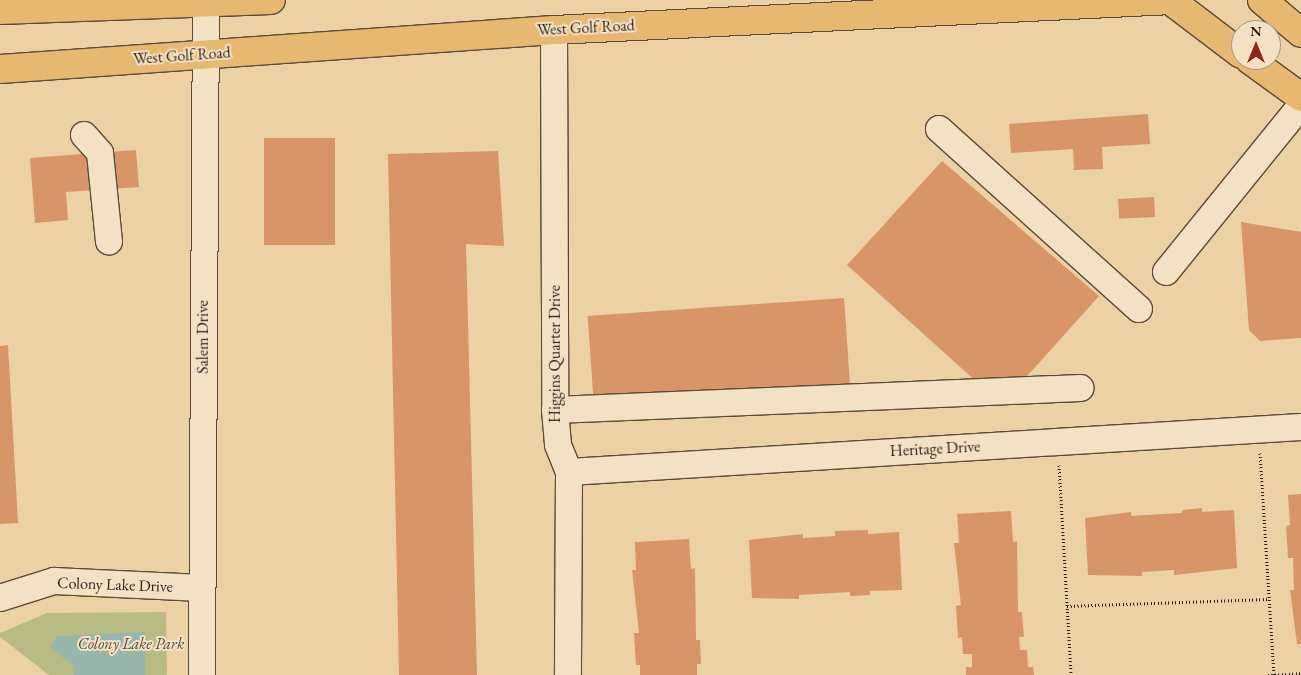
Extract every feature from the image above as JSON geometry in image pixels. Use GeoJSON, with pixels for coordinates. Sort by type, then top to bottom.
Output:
{"type":"FeatureCollection","features":[{"type":"Feature","properties":{"kind":"main road"},"geometry":{"type":"LineString","coordinates":[[5,7],[88,3],[271,0]]}},
{"type":"Feature","properties":{"kind":"main road"},"geometry":{"type":"LineString","coordinates":[[1171,0],[1231,46]]}},
{"type":"Feature","properties":{"kind":"main road","name":"West Golf Road"},"geometry":{"type":"LineString","coordinates":[[0,69],[554,30],[1171,0]]}},
{"type":"Feature","properties":{"kind":"main road"},"geometry":{"type":"LineString","coordinates":[[1262,0],[1301,33]]}},
{"type":"Feature","properties":{"kind":"main road"},"geometry":{"type":"LineString","coordinates":[[1264,70],[1301,97]]}},
{"type":"Feature","properties":{"kind":"street","name":"Salem Drive"},"geometry":{"type":"LineString","coordinates":[[202,675],[206,2]]}},
{"type":"Feature","properties":{"kind":"street","name":"Higgins Quarter Drive"},"geometry":{"type":"LineString","coordinates":[[554,30],[555,410],[558,444],[569,472],[568,675]]}},
{"type":"Feature","properties":{"kind":"street"},"geometry":{"type":"LineString","coordinates":[[1166,272],[1301,105]]}},
{"type":"Feature","properties":{"kind":"street"},"geometry":{"type":"LineString","coordinates":[[939,129],[1139,309]]}},
{"type":"Feature","properties":{"kind":"street"},"geometry":{"type":"LineString","coordinates":[[92,144],[109,242]]}},
{"type":"Feature","properties":{"kind":"street"},"geometry":{"type":"LineString","coordinates":[[555,410],[1081,388]]}},
{"type":"Feature","properties":{"kind":"street","name":"Heritage Drive"},"geometry":{"type":"LineString","coordinates":[[569,472],[1301,427]]}},
{"type":"Feature","properties":{"kind":"street","name":"Colony Lake Drive"},"geometry":{"type":"LineString","coordinates":[[0,598],[54,581],[202,588]]}},
{"type":"Feature","properties":{"kind":"path"},"geometry":{"type":"LineString","coordinates":[[1258,430],[1274,675]]}},
{"type":"Feature","properties":{"kind":"path"},"geometry":{"type":"LineString","coordinates":[[1058,442],[1071,675]]}},
{"type":"Feature","properties":{"kind":"path"},"geometry":{"type":"LineString","coordinates":[[1067,606],[1269,599]]}},
{"type":"Feature","properties":{"kind":"path"},"geometry":{"type":"LineString","coordinates":[[1268,675],[1301,673]]}},
{"type":"Feature","properties":{"kind":"green space","name":"Colony Lake Park"},"geometry":{"type":"Polygon","coordinates":[[[166,612],[167,675],[49,675],[0,637],[0,633],[47,613],[166,612]]]}},
{"type":"Feature","properties":{"kind":"water"},"geometry":{"type":"Polygon","coordinates":[[[145,632],[145,675],[74,675],[72,665],[50,647],[57,636],[145,632]]]}},
{"type":"Feature","properties":{"kind":"building"},"geometry":{"type":"Polygon","coordinates":[[[1148,114],[1150,144],[1102,147],[1103,169],[1074,170],[1073,149],[1011,153],[1009,124],[1148,114]]]}},
{"type":"Feature","properties":{"kind":"building"},"geometry":{"type":"Polygon","coordinates":[[[264,138],[335,138],[335,245],[264,245],[264,138]]]}},
{"type":"Feature","properties":{"kind":"building"},"geometry":{"type":"Polygon","coordinates":[[[136,150],[139,187],[66,192],[68,220],[35,223],[30,158],[136,150]]]}},
{"type":"Feature","properties":{"kind":"building"},"geometry":{"type":"Polygon","coordinates":[[[498,151],[504,246],[466,244],[477,675],[399,675],[388,154],[498,151]]]}},
{"type":"Feature","properties":{"kind":"building"},"geometry":{"type":"Polygon","coordinates":[[[942,161],[1099,296],[1021,383],[979,384],[847,265],[942,161]]]}},
{"type":"Feature","properties":{"kind":"building"},"geometry":{"type":"Polygon","coordinates":[[[1154,197],[1155,217],[1119,219],[1118,199],[1154,197]]]}},
{"type":"Feature","properties":{"kind":"building"},"geometry":{"type":"Polygon","coordinates":[[[1241,222],[1301,232],[1301,338],[1260,341],[1249,330],[1241,222]]]}},
{"type":"Feature","properties":{"kind":"building"},"geometry":{"type":"Polygon","coordinates":[[[844,298],[850,389],[594,407],[588,316],[844,298]]]}},
{"type":"Feature","properties":{"kind":"building"},"geometry":{"type":"Polygon","coordinates":[[[8,345],[18,523],[0,524],[0,346],[8,345]]]}},
{"type":"Feature","properties":{"kind":"building"},"geometry":{"type":"Polygon","coordinates":[[[1301,494],[1301,644],[1297,644],[1290,590],[1294,590],[1293,558],[1288,558],[1286,526],[1290,525],[1288,495],[1301,494]]]}},
{"type":"Feature","properties":{"kind":"building"},"geometry":{"type":"Polygon","coordinates":[[[1202,508],[1202,512],[1234,510],[1237,568],[1174,575],[1174,570],[1142,572],[1142,576],[1088,575],[1085,518],[1131,512],[1131,516],[1182,513],[1182,510],[1202,508]]]}},
{"type":"Feature","properties":{"kind":"building"},"geometry":{"type":"Polygon","coordinates":[[[1011,511],[1013,542],[1017,541],[1018,612],[1022,612],[1024,637],[1019,637],[1020,650],[1027,650],[1028,667],[1033,667],[1034,675],[966,675],[966,667],[972,667],[972,654],[963,654],[962,637],[958,638],[956,606],[961,605],[954,543],[959,543],[957,514],[1011,511]]]}},
{"type":"Feature","properties":{"kind":"building"},"geometry":{"type":"Polygon","coordinates":[[[868,530],[868,534],[899,532],[902,590],[870,591],[870,595],[850,596],[850,592],[799,595],[799,599],[752,598],[749,540],[803,534],[803,538],[835,536],[835,531],[868,530]]]}},
{"type":"Feature","properties":{"kind":"building"},"geometry":{"type":"Polygon","coordinates":[[[689,539],[691,569],[695,568],[696,640],[700,640],[701,664],[697,664],[697,675],[640,675],[640,665],[636,665],[634,633],[639,633],[632,570],[636,570],[635,542],[689,539]]]}}]}
